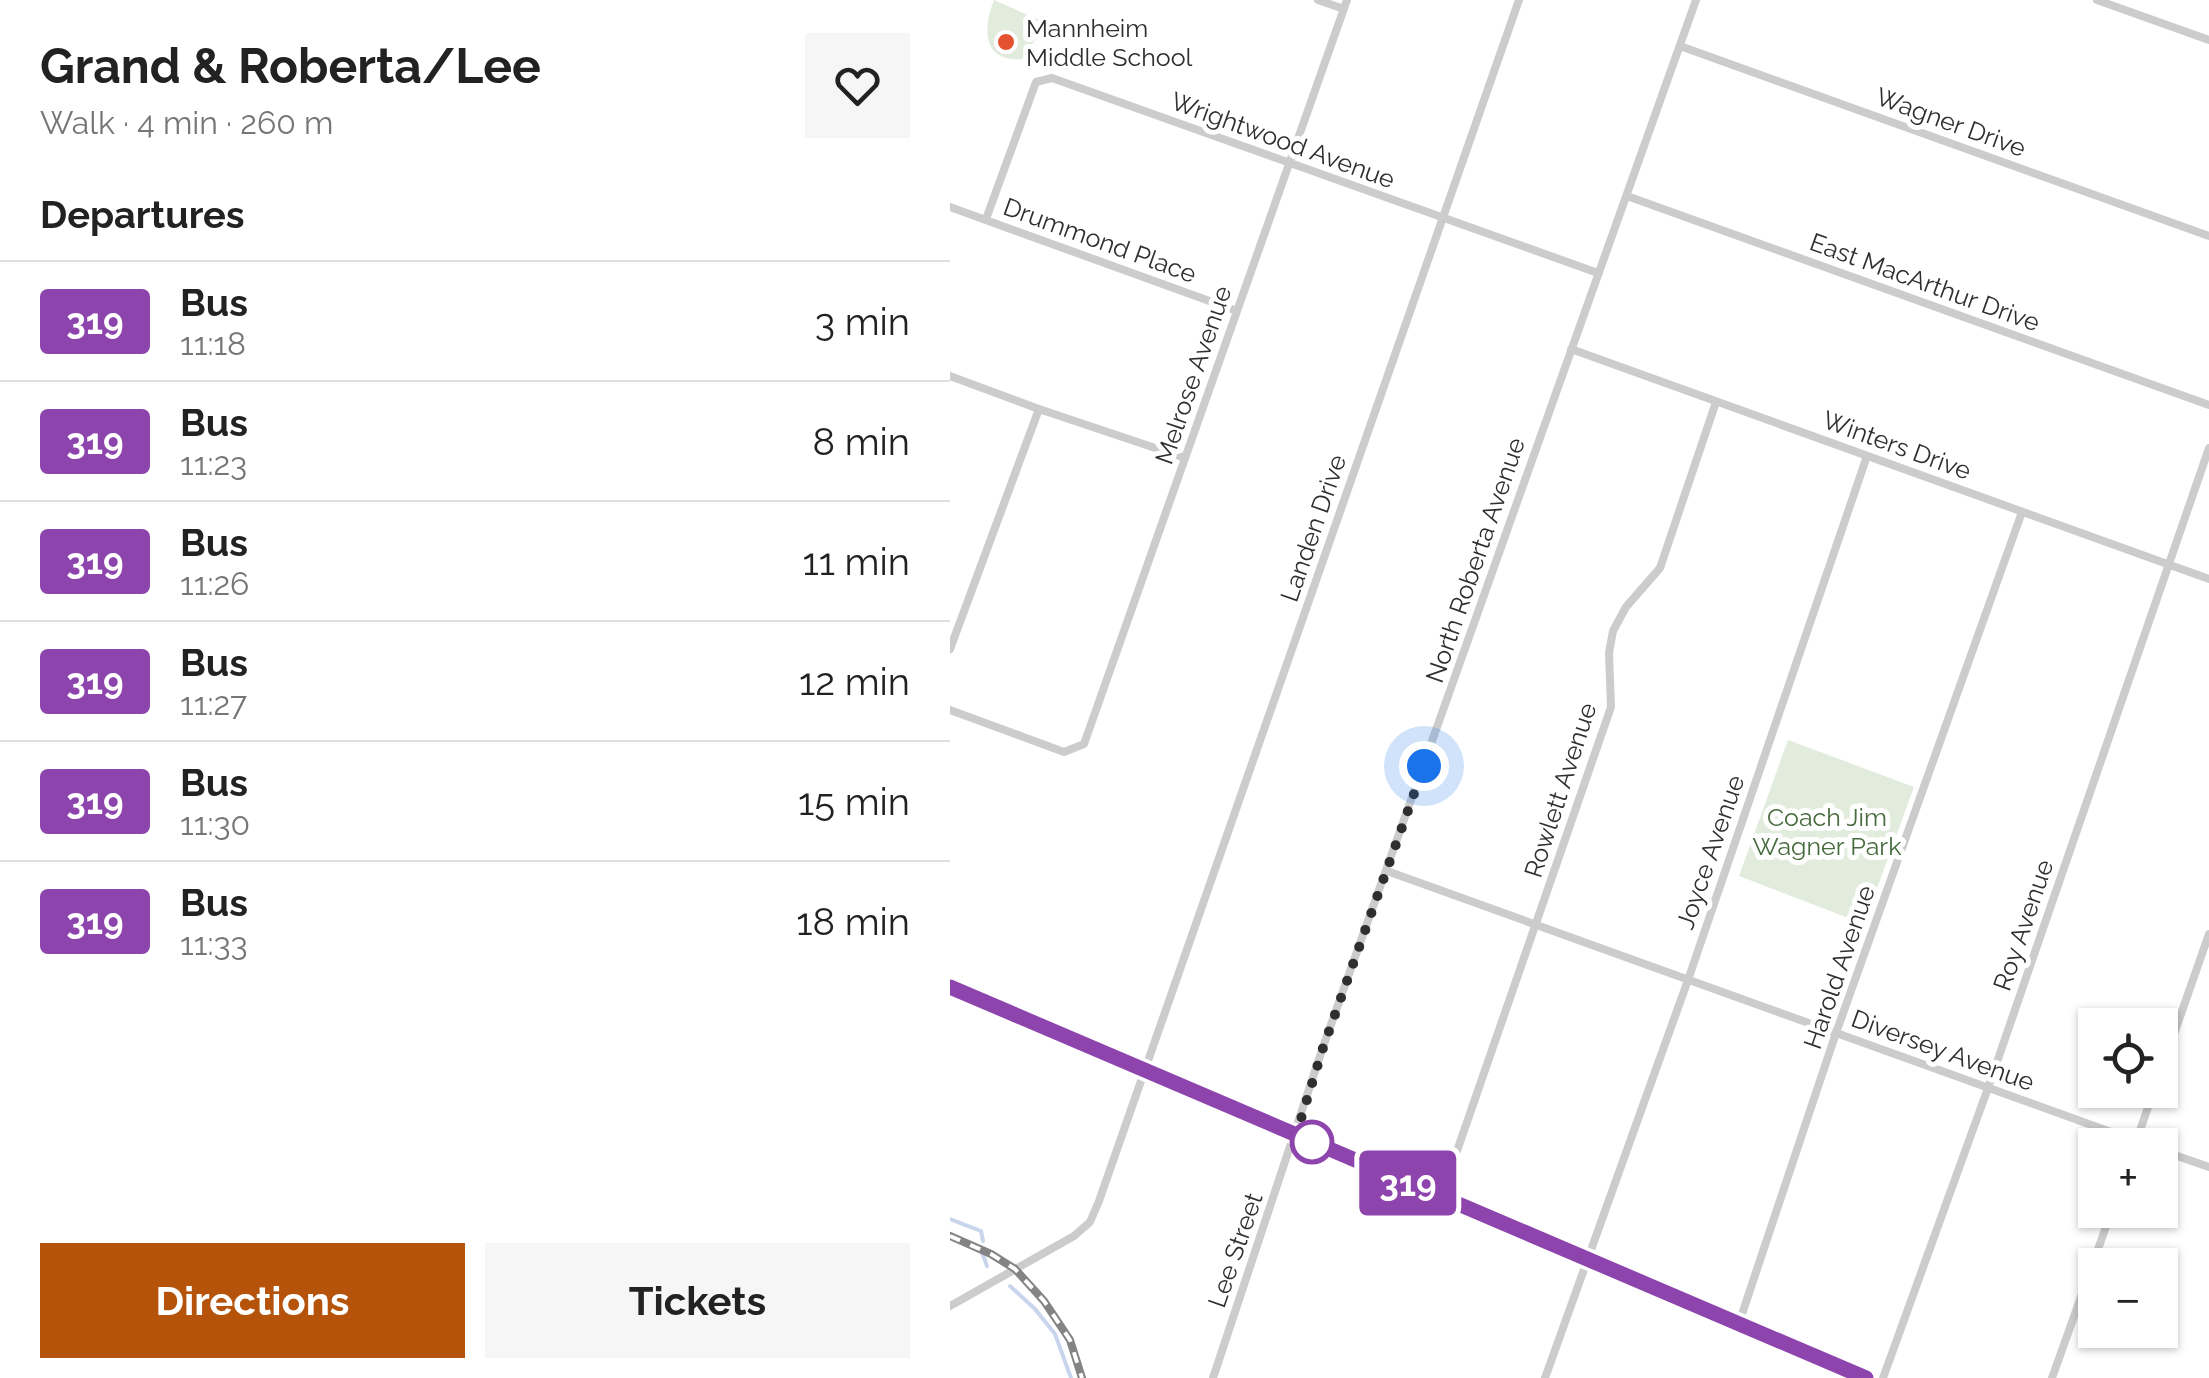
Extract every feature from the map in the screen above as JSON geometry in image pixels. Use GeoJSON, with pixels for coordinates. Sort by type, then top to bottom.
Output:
{"type":"FeatureCollection","features":[{"type":"Feature","properties":{"kind":"main road"},"geometry":{"type":"LineString","coordinates":[[950,987],[1866,1378]]}},
{"type":"Feature","properties":{"kind":"street"},"geometry":{"type":"LineString","coordinates":[[1318,0],[1345,5]]}},
{"type":"Feature","properties":{"kind":"street","name":"Landen Drive"},"geometry":{"type":"LineString","coordinates":[[950,1306],[1074,1236],[1090,1222],[1519,0]]}},
{"type":"Feature","properties":{"kind":"street","name":"North Roberta Avenue"},"geometry":{"type":"LineString","coordinates":[[1296,1135],[1323,1048],[1696,0]]}},
{"type":"Feature","properties":{"kind":"street"},"geometry":{"type":"LineString","coordinates":[[2097,0],[2209,40]]}},
{"type":"Feature","properties":{"kind":"street","name":"Melrose Avenue"},"geometry":{"type":"LineString","coordinates":[[950,710],[1064,752],[1084,744],[1345,5]]}},
{"type":"Feature","properties":{"kind":"street","name":"Wagner Drive"},"geometry":{"type":"LineString","coordinates":[[1680,46],[2209,236]]}},
{"type":"Feature","properties":{"kind":"street","name":"Wrightwood Avenue"},"geometry":{"type":"LineString","coordinates":[[986,220],[1036,82],[1052,78],[1598,273]]}},
{"type":"Feature","properties":{"kind":"street","name":"East MacArthur Drive"},"geometry":{"type":"LineString","coordinates":[[1627,196],[2209,405]]}},
{"type":"Feature","properties":{"kind":"street","name":"Drummond Place"},"geometry":{"type":"LineString","coordinates":[[950,207],[1237,311]]}},
{"type":"Feature","properties":{"kind":"street","name":"Winters Drive"},"geometry":{"type":"LineString","coordinates":[[1571,349],[2209,579]]}},
{"type":"Feature","properties":{"kind":"street"},"geometry":{"type":"LineString","coordinates":[[950,376],[1185,458]]}},
{"type":"Feature","properties":{"kind":"street","name":"Rowlett Avenue"},"geometry":{"type":"LineString","coordinates":[[1441,1197],[1611,707],[1609,653],[1613,631],[1626,606],[1660,568],[1716,402]]}},
{"type":"Feature","properties":{"kind":"street"},"geometry":{"type":"LineString","coordinates":[[950,649],[1040,410]]}},
{"type":"Feature","properties":{"kind":"street","name":"Roy Avenue"},"geometry":{"type":"LineString","coordinates":[[1883,1378],[1988,1088],[2209,448]]}},
{"type":"Feature","properties":{"kind":"street","name":"Joyce Avenue"},"geometry":{"type":"LineString","coordinates":[[1545,1378],[1688,980],[1867,456]]}},
{"type":"Feature","properties":{"kind":"street","name":"Harold Avenue"},"geometry":{"type":"LineString","coordinates":[[1739,1323],[1836,1033],[2022,512]]}},
{"type":"Feature","properties":{"kind":"street","name":"Diversey Avenue"},"geometry":{"type":"LineString","coordinates":[[1386,871],[2096,1128]]}},
{"type":"Feature","properties":{"kind":"street"},"geometry":{"type":"LineString","coordinates":[[2178,1023],[2209,934]]}},
{"type":"Feature","properties":{"kind":"street","name":"Lee Street"},"geometry":{"type":"LineString","coordinates":[[1213,1378],[1296,1135]]}},
{"type":"Feature","properties":{"kind":"street"},"geometry":{"type":"LineString","coordinates":[[2178,1156],[2209,1167]]}},
{"type":"Feature","properties":{"kind":"street"},"geometry":{"type":"LineString","coordinates":[[2052,1378],[2106,1228]]}},
{"type":"Feature","properties":{"kind":"street"},"geometry":{"type":"LineString","coordinates":[[1830,1378],[1835,1364]]}},
{"type":"Feature","properties":{"kind":"green space"},"geometry":{"type":"Polygon","coordinates":[[[994,0],[1042,21],[1044,27],[1022,59],[999,55],[989,41],[988,21],[994,0]]]}},
{"type":"Feature","properties":{"kind":"green space","name":"Coach Jim Wagner Park"},"geometry":{"type":"Polygon","coordinates":[[[1788,740],[1914,787],[1864,924],[1739,876],[1788,740]]]}},
{"type":"Feature","properties":{"kind":"waterway"},"geometry":{"type":"LineString","coordinates":[[950,1219],[981,1231],[983,1241]]}},
{"type":"Feature","properties":{"kind":"waterway"},"geometry":{"type":"LineString","coordinates":[[982,1252],[987,1266]]}},
{"type":"Feature","properties":{"kind":"waterway"},"geometry":{"type":"LineString","coordinates":[[1010,1286],[1055,1334],[1071,1378]]}},
{"type":"Feature","properties":{"kind":"railway"},"geometry":{"type":"LineString","coordinates":[[950,1236],[1015,1269],[1044,1301],[1070,1340],[1082,1378]]}},
{"type":"Feature","properties":{"kind":"bus line","name":"319"},"geometry":{"type":"LineString","coordinates":[[950,987],[1866,1378]]}},
{"type":"Feature","properties":{"kind":"place","name":"Mannheim Middle School"},"geometry":{"type":"Point","coordinates":[1006,42]}},
{"type":"Feature","properties":{"kind":"route"},"geometry":{"type":"LineString","coordinates":[[1312,1142],[1296,1135],[1323,1048],[1424,766]]}}]}
